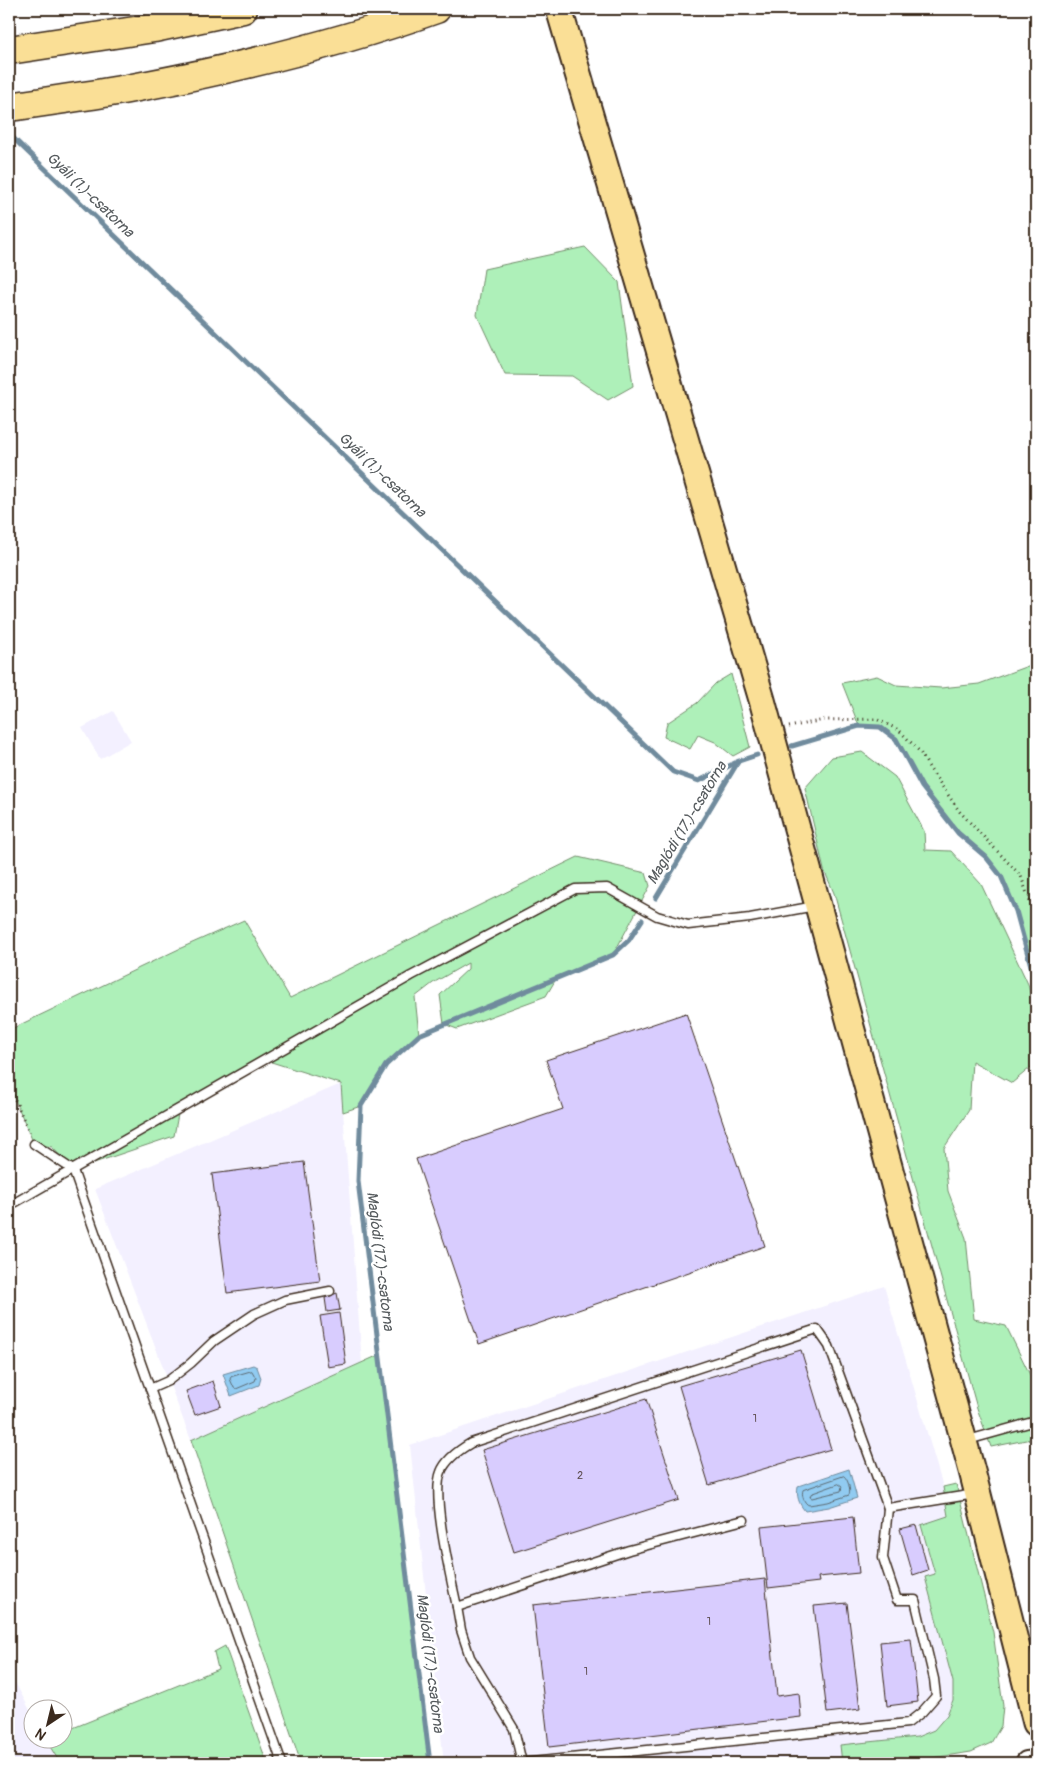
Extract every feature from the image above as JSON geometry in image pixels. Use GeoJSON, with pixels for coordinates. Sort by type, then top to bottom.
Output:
{"type":"FeatureCollection","features":[{"type":"Feature","properties":{"kind":"highway"},"geometry":{"type":"LineString","coordinates":[[9,50],[86,40],[243,9]]}},
{"type":"Feature","properties":{"kind":"highway"},"geometry":{"type":"LineString","coordinates":[[9,107],[142,87],[270,59],[436,9]]}},
{"type":"Feature","properties":{"kind":"main road"},"geometry":{"type":"LineString","coordinates":[[559,9],[762,700],[816,905],[977,1493],[1036,1723]]}},
{"type":"Feature","properties":{"kind":"main road"},"geometry":{"type":"LineString","coordinates":[[1027,1763],[1036,1762]]}},
{"type":"Feature","properties":{"kind":"lane"},"geometry":{"type":"LineString","coordinates":[[9,1206],[410,976],[576,889],[607,888],[657,916],[688,925],[750,918],[816,905]]}},
{"type":"Feature","properties":{"kind":"lane"},"geometry":{"type":"LineString","coordinates":[[34,1144],[73,1170],[282,1763]]}},
{"type":"Feature","properties":{"kind":"lane"},"geometry":{"type":"LineString","coordinates":[[150,1389],[168,1381],[191,1363],[214,1341],[254,1314],[285,1300],[330,1291]]}},
{"type":"Feature","properties":{"kind":"lane"},"geometry":{"type":"LineString","coordinates":[[817,1329],[829,1346],[888,1508],[883,1558],[897,1600],[915,1600],[936,1696],[922,1712],[908,1723],[522,1763],[514,1729],[504,1709],[470,1657],[461,1630],[457,1607],[438,1503],[437,1484],[441,1471],[459,1450],[471,1444],[817,1329]]}},
{"type":"Feature","properties":{"kind":"lane"},"geometry":{"type":"LineString","coordinates":[[963,1441],[1036,1421]]}},
{"type":"Feature","properties":{"kind":"lane"},"geometry":{"type":"LineString","coordinates":[[888,1508],[977,1493]]}},
{"type":"Feature","properties":{"kind":"lane"},"geometry":{"type":"LineString","coordinates":[[457,1607],[629,1550],[744,1520]]}},
{"type":"Feature","properties":{"kind":"path"},"geometry":{"type":"LineString","coordinates":[[782,729],[824,720],[876,718],[899,730],[920,752],[960,812],[1021,876],[1032,908],[1036,931]]}},
{"type":"Feature","properties":{"kind":"path"},"geometry":{"type":"LineString","coordinates":[[9,1086],[34,1144]]}},
{"type":"Feature","properties":{"kind":"shaded area"},"geometry":{"type":"Polygon","coordinates":[[[113,711],[131,741],[100,759],[82,728],[113,711]]]}},
{"type":"Feature","properties":{"kind":"shaded area"},"geometry":{"type":"Polygon","coordinates":[[[341,1084],[362,1363],[191,1440],[95,1189],[341,1084]]]}},
{"type":"Feature","properties":{"kind":"shaded area"},"geometry":{"type":"Polygon","coordinates":[[[884,1286],[943,1487],[948,1516],[921,1525],[935,1574],[925,1578],[953,1682],[953,1700],[947,1715],[934,1730],[917,1737],[841,1745],[841,1759],[804,1763],[444,1763],[410,1445],[884,1286]]]}},
{"type":"Feature","properties":{"kind":"shaded area"},"geometry":{"type":"Polygon","coordinates":[[[9,1671],[25,1700],[22,1700],[22,1750],[52,1750],[60,1763],[9,1763],[9,1671]]]}},
{"type":"Feature","properties":{"kind":"green space"},"geometry":{"type":"Polygon","coordinates":[[[585,247],[619,282],[633,386],[608,400],[572,376],[505,375],[477,315],[484,269],[585,247]]]}},
{"type":"Feature","properties":{"kind":"green space"},"geometry":{"type":"Polygon","coordinates":[[[1036,663],[1036,984],[1016,911],[1001,876],[986,857],[958,833],[922,787],[896,739],[880,727],[859,726],[842,683],[877,676],[896,685],[941,688],[979,684],[1036,663]]]}},
{"type":"Feature","properties":{"kind":"green space"},"geometry":{"type":"Polygon","coordinates":[[[731,674],[750,747],[733,756],[715,742],[698,735],[690,749],[664,737],[667,723],[697,703],[716,683],[731,674]]]}},
{"type":"Feature","properties":{"kind":"green space"},"geometry":{"type":"Polygon","coordinates":[[[862,752],[895,777],[924,831],[925,850],[951,851],[981,884],[1028,984],[1036,1019],[1036,1063],[1012,1083],[972,1061],[969,1110],[944,1148],[948,1191],[966,1238],[974,1319],[1006,1326],[1036,1387],[1036,1438],[991,1447],[977,1408],[834,893],[824,870],[805,788],[832,757],[862,752]]]}},
{"type":"Feature","properties":{"kind":"green space"},"geometry":{"type":"Polygon","coordinates":[[[578,857],[646,873],[650,886],[613,955],[556,979],[546,996],[457,1029],[444,1024],[440,995],[468,969],[468,963],[433,983],[415,997],[419,1035],[386,1065],[361,1106],[343,1112],[341,1084],[265,1060],[179,1109],[174,1136],[73,1170],[52,1147],[34,1144],[9,1086],[9,1030],[244,920],[290,998],[578,857]]]}},
{"type":"Feature","properties":{"kind":"green space"},"geometry":{"type":"Polygon","coordinates":[[[379,1355],[430,1763],[301,1763],[191,1440],[379,1355]]]}},
{"type":"Feature","properties":{"kind":"green space"},"geometry":{"type":"Polygon","coordinates":[[[956,1484],[993,1632],[1003,1706],[1001,1726],[991,1743],[971,1752],[899,1763],[842,1763],[840,1745],[917,1737],[934,1730],[947,1715],[953,1700],[953,1682],[925,1577],[935,1574],[921,1525],[948,1516],[943,1487],[956,1484]]]}},
{"type":"Feature","properties":{"kind":"green space"},"geometry":{"type":"Polygon","coordinates":[[[225,1646],[267,1763],[60,1763],[52,1750],[72,1750],[72,1728],[218,1669],[214,1652],[225,1646]]]}},
{"type":"Feature","properties":{"kind":"water"},"geometry":{"type":"Polygon","coordinates":[[[253,1365],[257,1367],[261,1378],[259,1385],[231,1396],[223,1374],[253,1365]]]}},
{"type":"Feature","properties":{"kind":"water"},"geometry":{"type":"Polygon","coordinates":[[[849,1469],[857,1498],[829,1507],[805,1511],[798,1500],[798,1486],[849,1469]]]}},
{"type":"Feature","properties":{"kind":"building"},"geometry":{"type":"Polygon","coordinates":[[[686,1013],[765,1246],[479,1344],[416,1159],[563,1109],[546,1060],[686,1013]]]}},
{"type":"Feature","properties":{"kind":"building"},"geometry":{"type":"Polygon","coordinates":[[[304,1162],[320,1281],[227,1293],[212,1174],[304,1162]]]}},
{"type":"Feature","properties":{"kind":"building"},"geometry":{"type":"Polygon","coordinates":[[[337,1293],[340,1310],[327,1312],[325,1298],[337,1293]]]}},
{"type":"Feature","properties":{"kind":"building"},"geometry":{"type":"Polygon","coordinates":[[[339,1313],[346,1364],[328,1367],[320,1316],[339,1313]]]}},
{"type":"Feature","properties":{"kind":"building"},"geometry":{"type":"Polygon","coordinates":[[[801,1350],[831,1449],[709,1485],[679,1386],[801,1350]]]}},
{"type":"Feature","properties":{"kind":"building"},"geometry":{"type":"Polygon","coordinates":[[[213,1381],[221,1406],[195,1415],[186,1391],[213,1381]]]}},
{"type":"Feature","properties":{"kind":"building"},"geometry":{"type":"Polygon","coordinates":[[[646,1399],[679,1500],[514,1552],[482,1450],[646,1399]]]}},
{"type":"Feature","properties":{"kind":"building"},"geometry":{"type":"Polygon","coordinates":[[[853,1517],[859,1573],[818,1577],[819,1582],[768,1588],[761,1527],[853,1517]]]}},
{"type":"Feature","properties":{"kind":"building"},"geometry":{"type":"Polygon","coordinates":[[[916,1525],[928,1570],[913,1575],[900,1529],[916,1525]]]}},
{"type":"Feature","properties":{"kind":"building"},"geometry":{"type":"Polygon","coordinates":[[[765,1579],[777,1696],[799,1693],[801,1717],[549,1747],[533,1605],[765,1579]]]}},
{"type":"Feature","properties":{"kind":"building"},"geometry":{"type":"Polygon","coordinates":[[[847,1603],[860,1709],[827,1713],[814,1606],[847,1603]]]}},
{"type":"Feature","properties":{"kind":"building"},"geometry":{"type":"Polygon","coordinates":[[[911,1639],[918,1702],[887,1706],[880,1642],[911,1639]]]}},
{"type":"Feature","properties":{"kind":"waterway","name":"Gyáli (1.)-csatorna"},"geometry":{"type":"LineString","coordinates":[[9,134],[673,772],[699,781],[739,761],[757,755]]}},
{"type":"Feature","properties":{"kind":"waterway","name":"Gyáli (1.)-csatorna"},"geometry":{"type":"LineString","coordinates":[[792,746],[859,726],[880,727],[896,739],[922,787],[958,833],[986,857],[1001,876],[1016,911],[1036,984]]}},
{"type":"Feature","properties":{"kind":"waterway","name":"Maglódi (17.)-csatorna"},"geometry":{"type":"LineString","coordinates":[[656,898],[738,762]]}},
{"type":"Feature","properties":{"kind":"waterway","name":"Maglódi (17.)-csatorna"},"geometry":{"type":"LineString","coordinates":[[430,1763],[358,1181],[361,1106],[386,1065],[419,1035],[613,955],[629,940],[642,920]]}}]}
